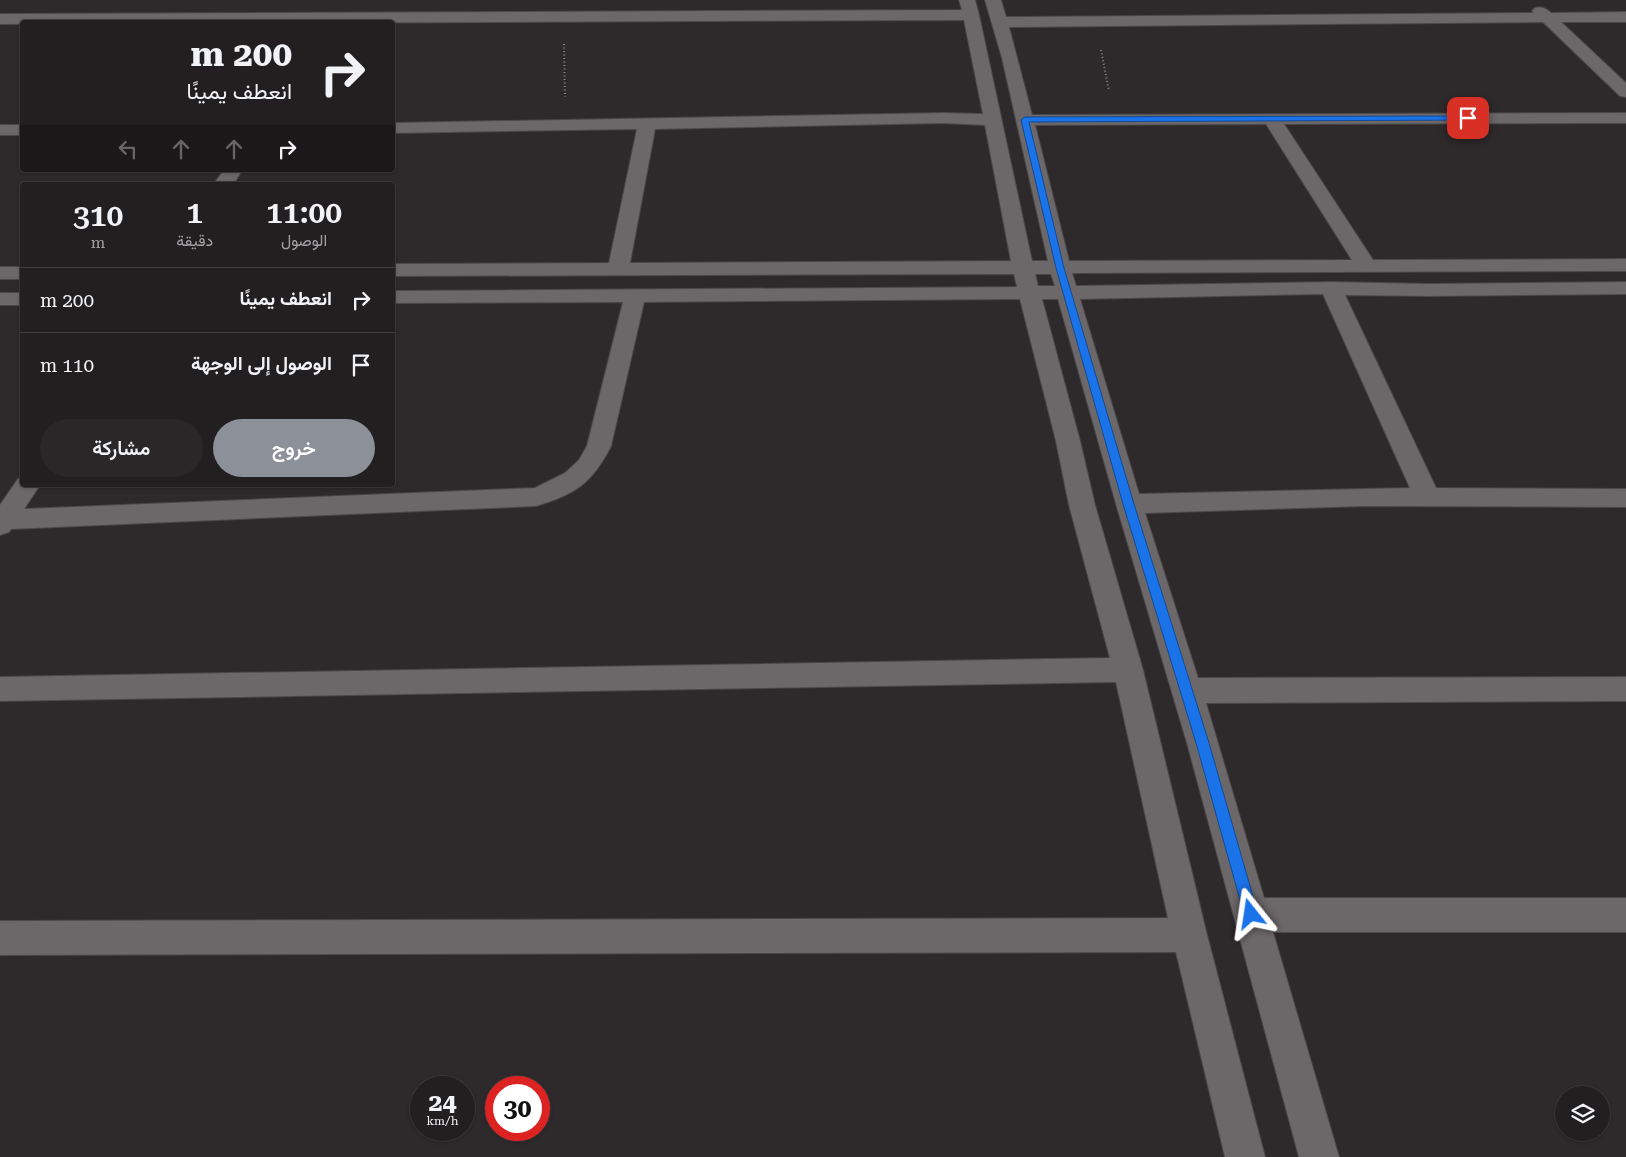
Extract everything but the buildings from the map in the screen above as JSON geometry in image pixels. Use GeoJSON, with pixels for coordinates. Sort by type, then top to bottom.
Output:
{"type":"FeatureCollection","features":[{"type":"Feature","properties":{"kind":"street"},"geometry":{"type":"LineString","coordinates":[[332,20],[345,0]]}},
{"type":"Feature","properties":{"kind":"street"},"geometry":{"type":"LineString","coordinates":[[1528,0],[1626,92]]}},
{"type":"Feature","properties":{"kind":"street"},"geometry":{"type":"LineString","coordinates":[[0,19],[332,20],[568,18],[983,9],[1086,20],[1626,17]]}},
{"type":"Feature","properties":{"kind":"street"},"geometry":{"type":"LineString","coordinates":[[983,9],[993,120],[1026,281],[1068,441],[1082,504],[1128,670],[1189,934],[1246,1157]]}},
{"type":"Feature","properties":{"kind":"street"},"geometry":{"type":"LineString","coordinates":[[983,9],[1025,120],[1064,280],[1129,504],[1187,691],[1319,1157]]}},
{"type":"Feature","properties":{"kind":"street"},"geometry":{"type":"LineString","coordinates":[[395,128],[943,118],[993,120]]}},
{"type":"Feature","properties":{"kind":"street"},"geometry":{"type":"LineString","coordinates":[[1025,120],[1114,118],[1626,118]]}},
{"type":"Feature","properties":{"kind":"street"},"geometry":{"type":"LineString","coordinates":[[1272,118],[1366,265]]}},
{"type":"Feature","properties":{"kind":"street"},"geometry":{"type":"LineString","coordinates":[[618,269],[647,124]]}},
{"type":"Feature","properties":{"kind":"street"},"geometry":{"type":"LineString","coordinates":[[0,130],[20,130]]}},
{"type":"Feature","properties":{"kind":"street"},"geometry":{"type":"LineString","coordinates":[[395,297],[635,295],[1064,280],[1366,265],[1626,265]]}},
{"type":"Feature","properties":{"kind":"street"},"geometry":{"type":"LineString","coordinates":[[395,270],[618,269],[1026,281]]}},
{"type":"Feature","properties":{"kind":"street"},"geometry":{"type":"LineString","coordinates":[[0,273],[20,273]]}},
{"type":"Feature","properties":{"kind":"street"},"geometry":{"type":"LineString","coordinates":[[1064,280],[1440,290],[1626,288]]}},
{"type":"Feature","properties":{"kind":"street"},"geometry":{"type":"LineString","coordinates":[[1332,288],[1427,497]]}},
{"type":"Feature","properties":{"kind":"street"},"geometry":{"type":"LineString","coordinates":[[1,522],[526,497],[553,492],[567,486],[580,476],[592,462],[599,446],[635,295]]}},
{"type":"Feature","properties":{"kind":"street"},"geometry":{"type":"LineString","coordinates":[[0,300],[20,299]]}},
{"type":"Feature","properties":{"kind":"street"},"geometry":{"type":"LineString","coordinates":[[1,522],[26,487]]}},
{"type":"Feature","properties":{"kind":"street"},"geometry":{"type":"LineString","coordinates":[[1129,504],[1427,497],[1626,498]]}},
{"type":"Feature","properties":{"kind":"street"},"geometry":{"type":"LineString","coordinates":[[0,689],[1128,670]]}},
{"type":"Feature","properties":{"kind":"street"},"geometry":{"type":"LineString","coordinates":[[1187,691],[1626,688]]}},
{"type":"Feature","properties":{"kind":"street"},"geometry":{"type":"LineString","coordinates":[[1251,914],[1626,915]]}},
{"type":"Feature","properties":{"kind":"street"},"geometry":{"type":"LineString","coordinates":[[0,938],[1189,934]]}},
{"type":"Feature","properties":{"kind":"path"},"geometry":{"type":"LineString","coordinates":[[566,125],[563,52],[568,18]]}},
{"type":"Feature","properties":{"kind":"path"},"geometry":{"type":"LineString","coordinates":[[1086,20],[1100,48],[1114,118]]}},
{"type":"Feature","properties":{"kind":"route"},"geometry":{"type":"LineString","coordinates":[[1251,914],[1203,743],[1129,504],[1060,268],[1025,120],[1114,118],[1468,118]]}}]}
